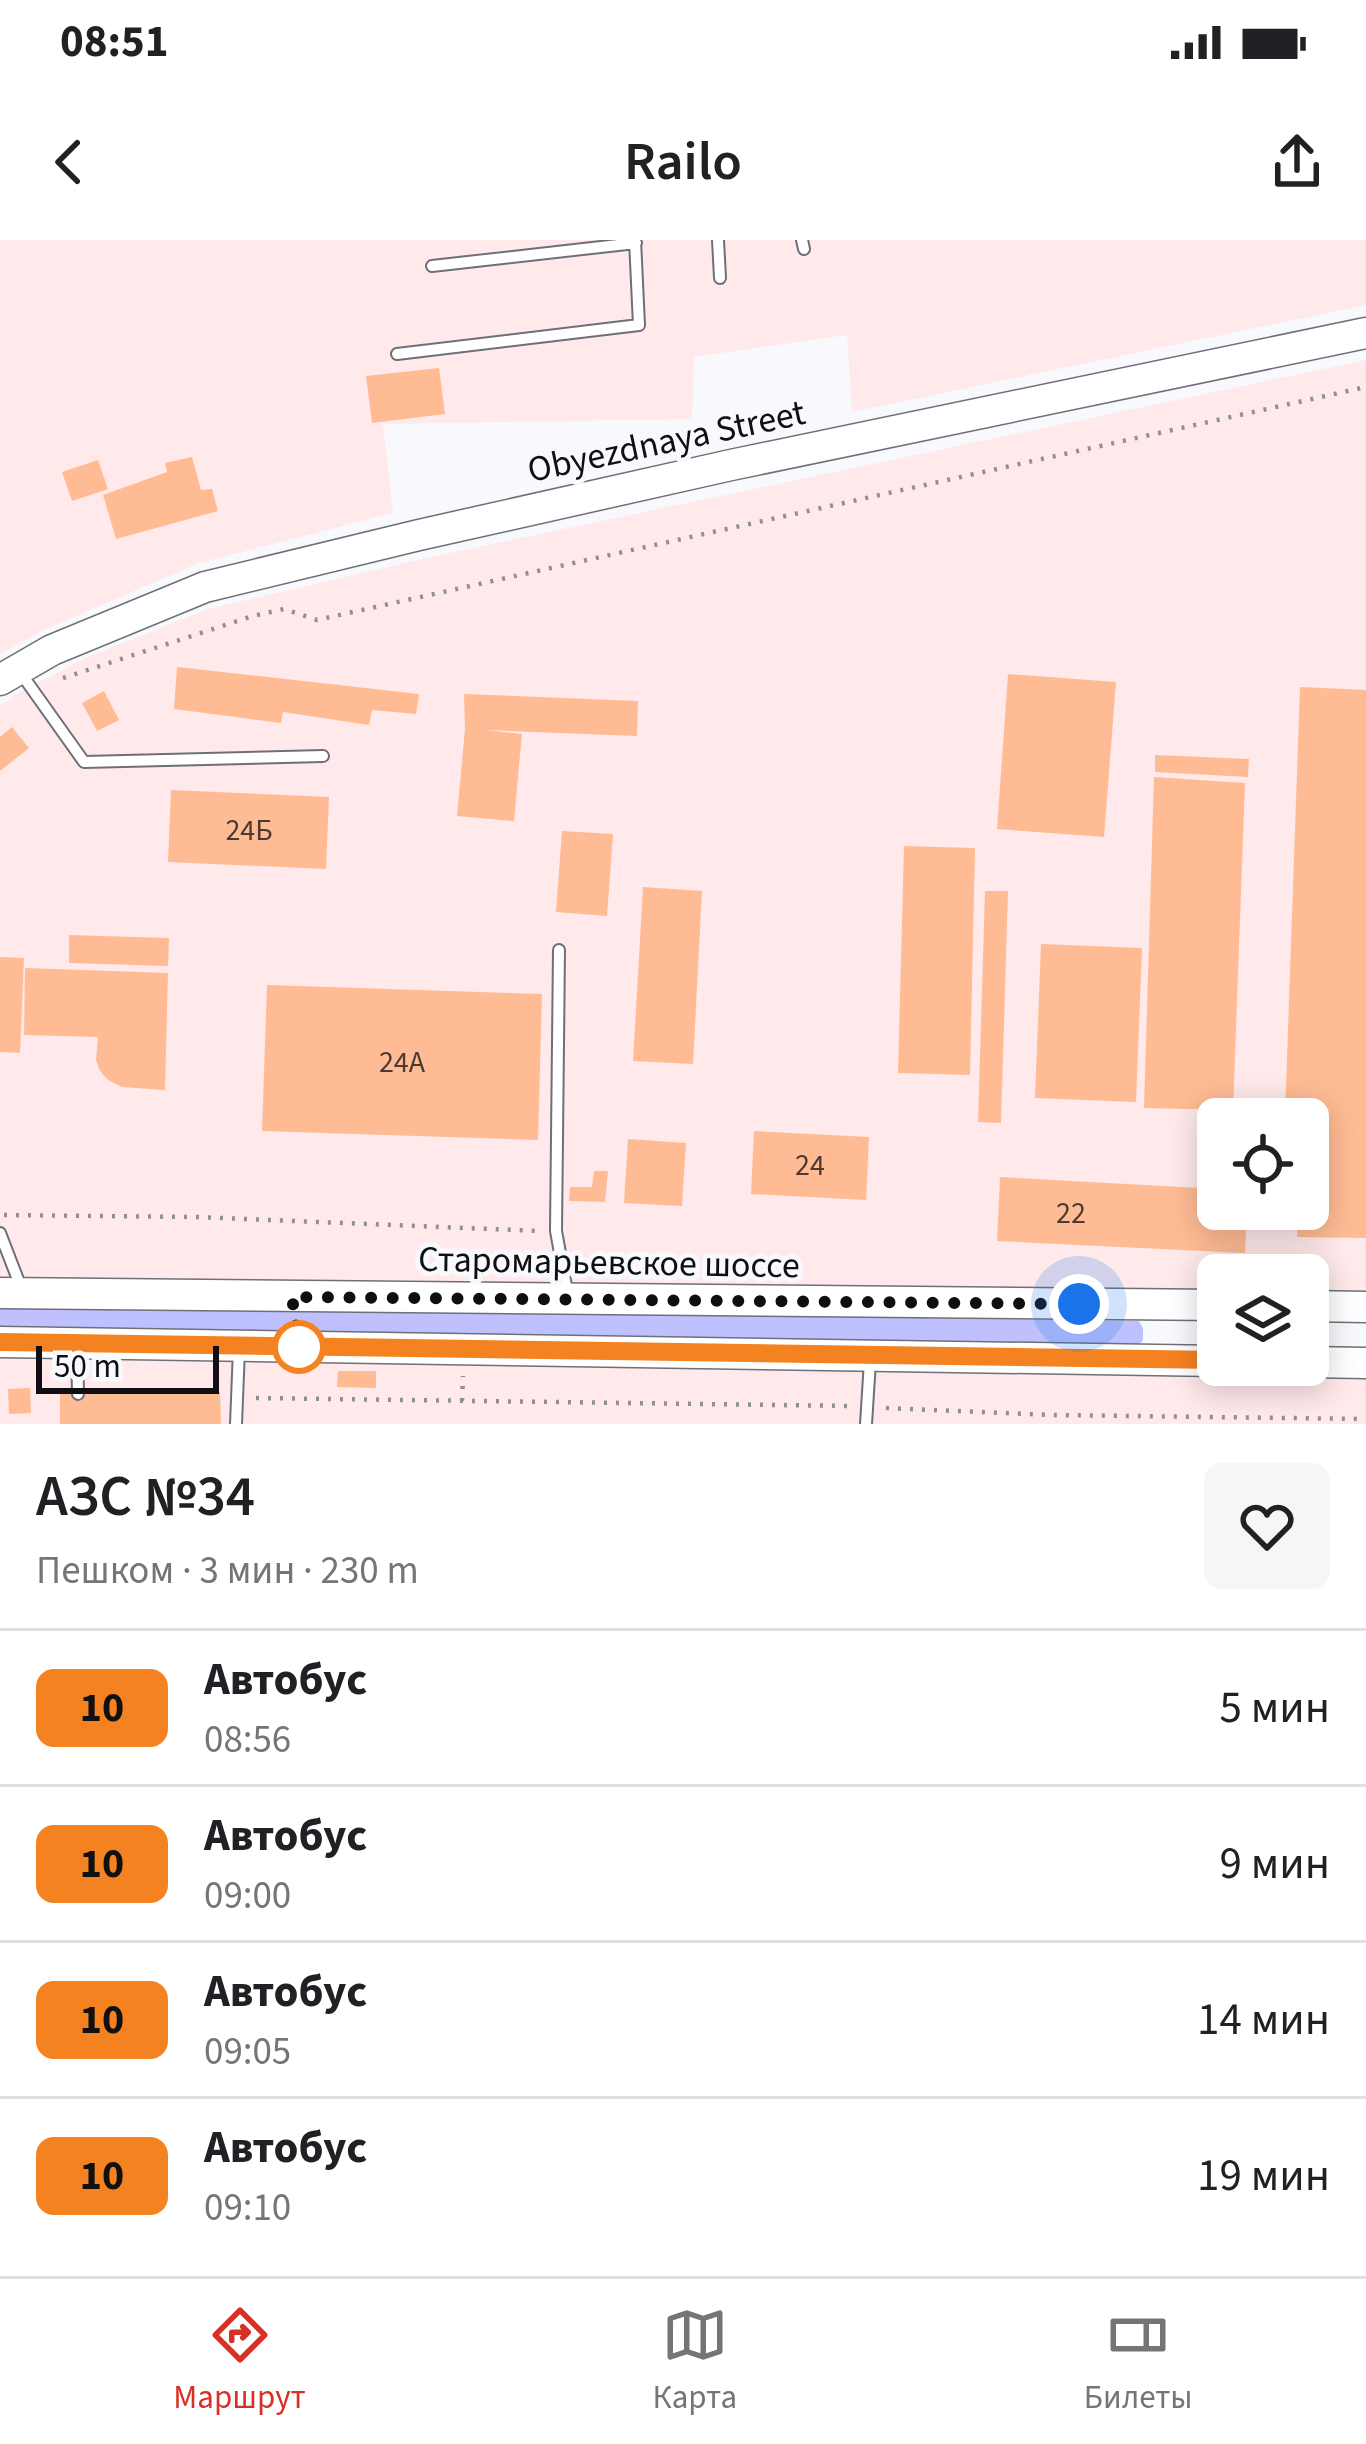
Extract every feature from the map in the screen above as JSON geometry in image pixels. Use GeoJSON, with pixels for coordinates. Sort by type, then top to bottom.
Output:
{"type":"FeatureCollection","features":[{"type":"Feature","properties":{"kind":"main road","name":"Obyezdnaya Street"},"geometry":{"type":"LineString","coordinates":[[17,680],[52,650],[206,587],[731,464],[1366,333]]}},
{"type":"Feature","properties":{"kind":"main road","name":"Старомарьевское шоссе"},"geometry":{"type":"LineString","coordinates":[[12,1293],[1197,1305]]}},
{"type":"Feature","properties":{"kind":"main road"},"geometry":{"type":"LineString","coordinates":[[1329,1306],[1366,1307]]}},
{"type":"Feature","properties":{"kind":"main road"},"geometry":{"type":"LineString","coordinates":[[0,1342],[1197,1360]]}},
{"type":"Feature","properties":{"kind":"main road"},"geometry":{"type":"LineString","coordinates":[[1329,1362],[1366,1363]]}},
{"type":"Feature","properties":{"kind":"lane"},"geometry":{"type":"LineString","coordinates":[[718,240],[720,278]]}},
{"type":"Feature","properties":{"kind":"lane"},"geometry":{"type":"LineString","coordinates":[[397,354],[639,325],[636,241],[432,266]]}},
{"type":"Feature","properties":{"kind":"lane"},"geometry":{"type":"LineString","coordinates":[[17,680],[84,762],[322,756]]}},
{"type":"Feature","properties":{"kind":"lane"},"geometry":{"type":"LineString","coordinates":[[559,950],[556,1231],[568,1300]]}},
{"type":"Feature","properties":{"kind":"lane"},"geometry":{"type":"LineString","coordinates":[[0,1233],[12,1293]]}},
{"type":"Feature","properties":{"kind":"lane"},"geometry":{"type":"LineString","coordinates":[[77,1343],[78,1394]]}},
{"type":"Feature","properties":{"kind":"lane"},"geometry":{"type":"LineString","coordinates":[[236,1424],[239,1346]]}},
{"type":"Feature","properties":{"kind":"lane"},"geometry":{"type":"LineString","coordinates":[[866,1424],[870,1355]]}},
{"type":"Feature","properties":{"kind":"path"},"geometry":{"type":"LineString","coordinates":[[17,680],[52,681],[284,609],[317,620],[1366,387]]}},
{"type":"Feature","properties":{"kind":"path"},"geometry":{"type":"LineString","coordinates":[[0,1214],[556,1231]]}},
{"type":"Feature","properties":{"kind":"path"},"geometry":{"type":"LineString","coordinates":[[237,1397],[1366,1419]]}},
{"type":"Feature","properties":{"kind":"shaded area"},"geometry":{"type":"Polygon","coordinates":[[[0,240],[1366,240],[1366,305],[852,412],[847,335],[694,357],[692,419],[383,424],[393,513],[199,563],[0,654],[0,240]]]}},
{"type":"Feature","properties":{"kind":"shaded area"},"geometry":{"type":"Polygon","coordinates":[[[1366,360],[1366,1298],[1329,1297],[1329,1254],[1197,1254],[1197,1296],[0,1282],[0,706],[87,657],[208,609],[435,556],[1366,360]]]}},
{"type":"Feature","properties":{"kind":"shaded area"},"geometry":{"type":"Polygon","coordinates":[[[0,1305],[1139,1321],[1143,1340],[1139,1345],[0,1329],[0,1305]]]}},
{"type":"Feature","properties":{"kind":"shaded area"},"geometry":{"type":"Polygon","coordinates":[[[0,1353],[1197,1373],[1197,1386],[1329,1386],[1329,1375],[1366,1376],[1366,1424],[0,1424],[0,1353]]]}},
{"type":"Feature","properties":{"kind":"building"},"geometry":{"type":"Polygon","coordinates":[[[439,368],[445,414],[372,423],[366,376],[439,368]]]}},
{"type":"Feature","properties":{"kind":"building"},"geometry":{"type":"Polygon","coordinates":[[[192,457],[201,490],[212,489],[218,511],[116,539],[103,495],[167,472],[165,463],[192,457]]]}},
{"type":"Feature","properties":{"kind":"building"},"geometry":{"type":"Polygon","coordinates":[[[98,460],[108,489],[72,501],[62,472],[98,460]]]}},
{"type":"Feature","properties":{"kind":"building"},"geometry":{"type":"Polygon","coordinates":[[[177,667],[419,694],[416,714],[372,710],[369,725],[283,712],[281,723],[174,709],[177,667]]]}},
{"type":"Feature","properties":{"kind":"building"},"geometry":{"type":"Polygon","coordinates":[[[1008,674],[1116,682],[1104,837],[997,829],[1008,674]]]}},
{"type":"Feature","properties":{"kind":"building"},"geometry":{"type":"Polygon","coordinates":[[[1300,687],[1366,690],[1366,1238],[1297,1237],[1297,1230],[1329,1230],[1329,1098],[1286,1098],[1300,687]]]}},
{"type":"Feature","properties":{"kind":"building"},"geometry":{"type":"Polygon","coordinates":[[[104,691],[119,720],[97,731],[82,703],[104,691]]]}},
{"type":"Feature","properties":{"kind":"building"},"geometry":{"type":"Polygon","coordinates":[[[464,694],[638,701],[637,736],[485,730],[522,734],[514,821],[457,816],[464,694]]]}},
{"type":"Feature","properties":{"kind":"building"},"geometry":{"type":"Polygon","coordinates":[[[12,727],[29,748],[0,771],[0,737],[12,727]]]}},
{"type":"Feature","properties":{"kind":"building"},"geometry":{"type":"Polygon","coordinates":[[[1155,755],[1249,759],[1248,777],[1155,772],[1155,755]]]}},
{"type":"Feature","properties":{"kind":"building"},"geometry":{"type":"Polygon","coordinates":[[[1154,777],[1245,783],[1233,1098],[1197,1098],[1197,1109],[1144,1108],[1154,777]]]}},
{"type":"Feature","properties":{"kind":"building"},"geometry":{"type":"Polygon","coordinates":[[[171,790],[329,797],[326,869],[168,862],[171,790]]]}},
{"type":"Feature","properties":{"kind":"building"},"geometry":{"type":"Polygon","coordinates":[[[562,831],[613,834],[607,916],[556,912],[562,831]]]}},
{"type":"Feature","properties":{"kind":"building"},"geometry":{"type":"Polygon","coordinates":[[[904,846],[975,848],[970,1075],[898,1073],[904,846]]]}},
{"type":"Feature","properties":{"kind":"building"},"geometry":{"type":"Polygon","coordinates":[[[643,887],[702,891],[693,1064],[633,1061],[643,887]]]}},
{"type":"Feature","properties":{"kind":"building"},"geometry":{"type":"Polygon","coordinates":[[[985,891],[1008,891],[1001,1123],[978,1122],[985,891]]]}},
{"type":"Feature","properties":{"kind":"building"},"geometry":{"type":"Polygon","coordinates":[[[69,935],[169,938],[168,966],[69,963],[69,935]]]}},
{"type":"Feature","properties":{"kind":"building"},"geometry":{"type":"Polygon","coordinates":[[[1041,944],[1142,948],[1136,1102],[1035,1098],[1041,944]]]}},
{"type":"Feature","properties":{"kind":"building"},"geometry":{"type":"Polygon","coordinates":[[[0,957],[24,958],[20,1053],[0,1052],[0,957]]]}},
{"type":"Feature","properties":{"kind":"building"},"geometry":{"type":"Polygon","coordinates":[[[25,968],[168,973],[165,1090],[122,1087],[108,1080],[96,1060],[98,1037],[24,1035],[25,968]]]}},
{"type":"Feature","properties":{"kind":"building"},"geometry":{"type":"Polygon","coordinates":[[[267,985],[542,994],[538,1140],[262,1131],[267,985]]]}},
{"type":"Feature","properties":{"kind":"building"},"geometry":{"type":"Polygon","coordinates":[[[754,1131],[869,1137],[866,1200],[751,1194],[754,1131]]]}},
{"type":"Feature","properties":{"kind":"building"},"geometry":{"type":"Polygon","coordinates":[[[628,1139],[686,1143],[682,1206],[624,1203],[628,1139]]]}},
{"type":"Feature","properties":{"kind":"building"},"geometry":{"type":"Polygon","coordinates":[[[594,1171],[608,1171],[605,1202],[569,1201],[570,1187],[592,1187],[594,1171]]]}},
{"type":"Feature","properties":{"kind":"building"},"geometry":{"type":"Polygon","coordinates":[[[1000,1177],[1197,1188],[1197,1230],[1246,1230],[1245,1253],[997,1241],[1000,1177]]]}},
{"type":"Feature","properties":{"kind":"building"},"geometry":{"type":"Polygon","coordinates":[[[338,1371],[376,1371],[376,1388],[337,1387],[338,1371]]]}},
{"type":"Feature","properties":{"kind":"building"},"geometry":{"type":"Polygon","coordinates":[[[30,1388],[31,1413],[9,1414],[8,1389],[30,1388]]]}},
{"type":"Feature","properties":{"kind":"building"},"geometry":{"type":"Polygon","coordinates":[[[220,1392],[221,1424],[60,1424],[60,1394],[220,1392]]]}},
{"type":"Feature","properties":{"kind":"bus line","name":"10"},"geometry":{"type":"LineString","coordinates":[[0,1342],[1197,1360]]}},
{"type":"Feature","properties":{"kind":"route"},"geometry":{"type":"LineString","coordinates":[[299,1347],[292,1297],[1079,1304]]}}]}
